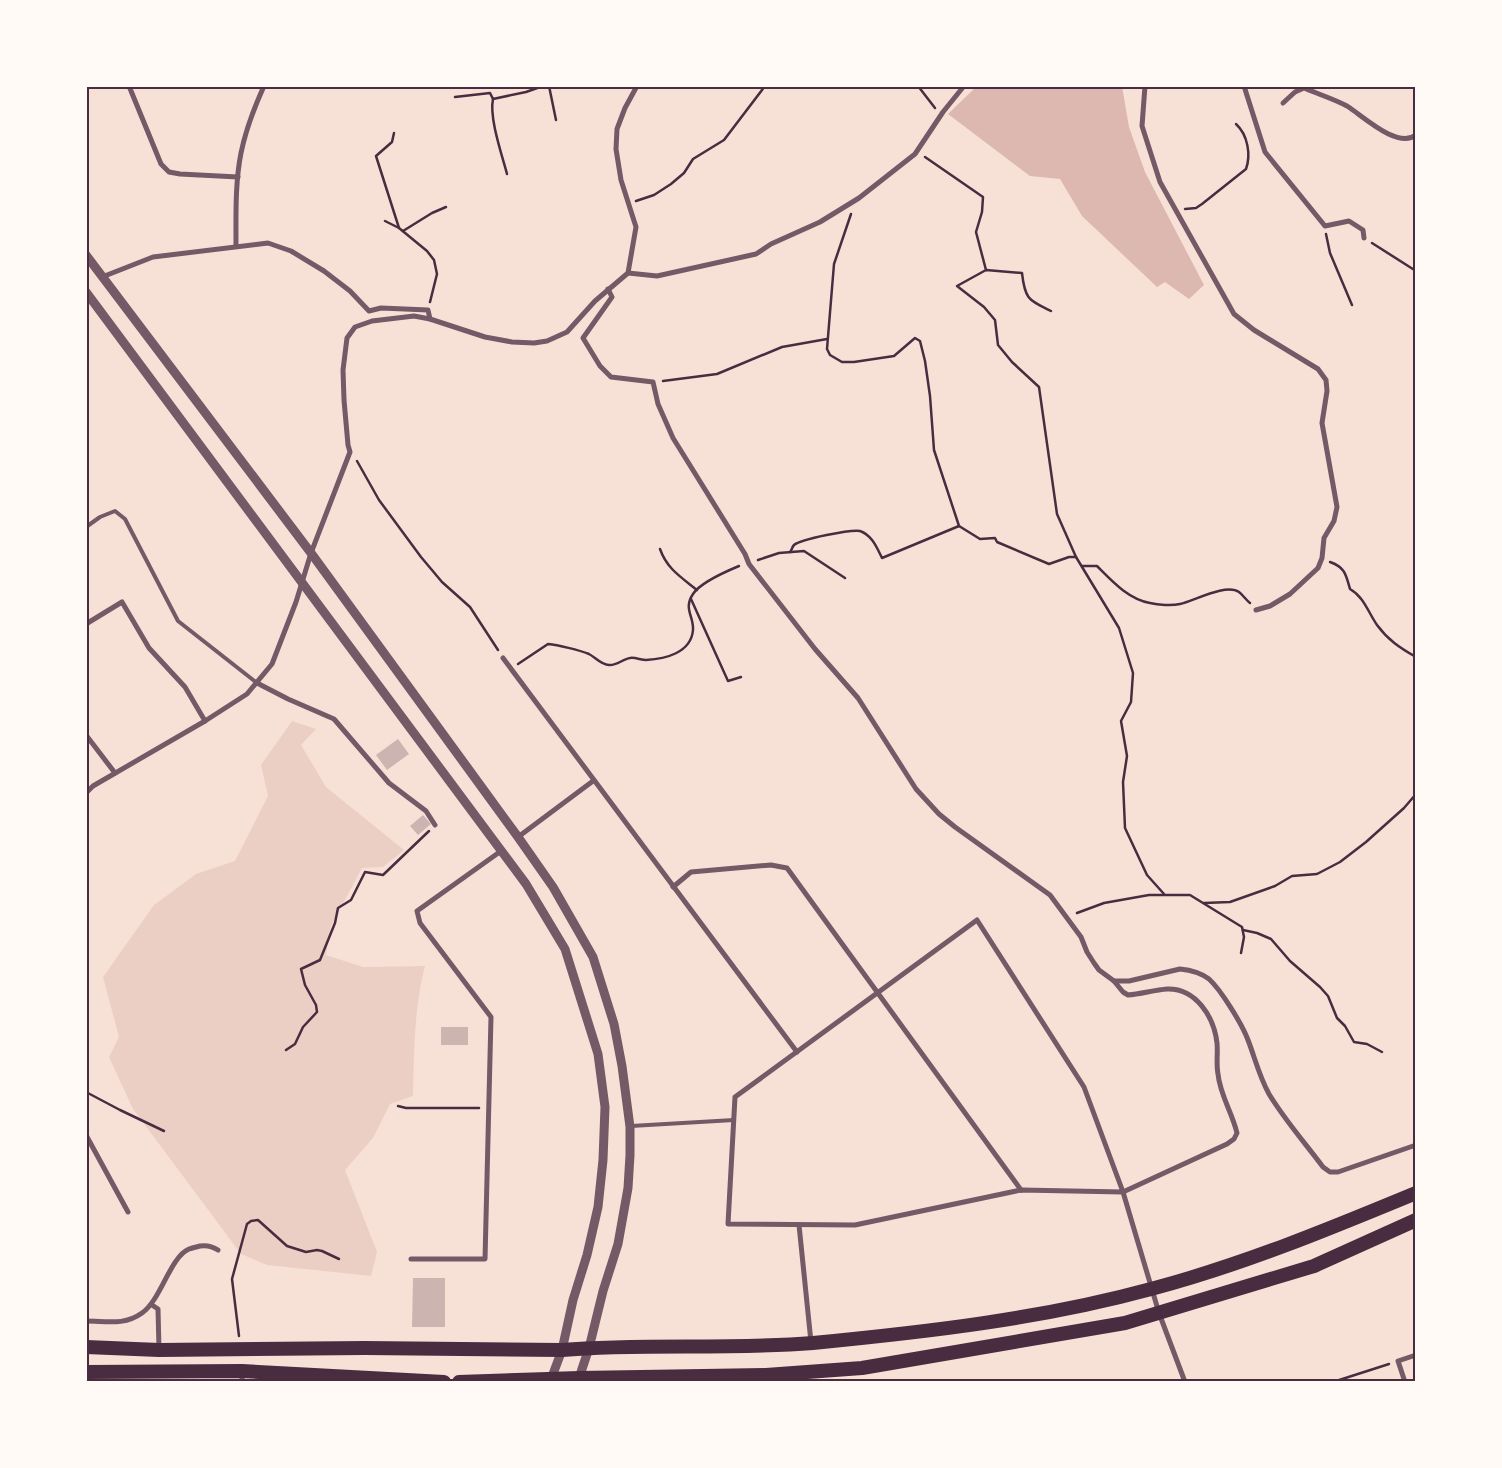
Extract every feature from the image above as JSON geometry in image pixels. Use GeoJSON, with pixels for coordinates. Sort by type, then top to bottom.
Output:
{"type":"FeatureCollection","features":[{"type":"Feature","properties":{"kind":"highway"},"geometry":{"type":"LineString","coordinates":[[86,1347],[159,1350],[365,1348],[562,1350],[589,1348],[736,1347],[811,1343],[930,1331],[1054,1312],[1152,1289],[1261,1255],[1416,1193]]}},
{"type":"Feature","properties":{"kind":"highway"},"geometry":{"type":"LineString","coordinates":[[460,1382],[766,1375],[862,1368],[1125,1324],[1314,1266],[1416,1220]]}},
{"type":"Feature","properties":{"kind":"highway"},"geometry":{"type":"LineString","coordinates":[[86,1372],[444,1382]]}},
{"type":"Feature","properties":{"kind":"street"},"geometry":{"type":"LineString","coordinates":[[129,86],[161,164],[168,172],[238,177]]}},
{"type":"Feature","properties":{"kind":"street"},"geometry":{"type":"LineString","coordinates":[[236,246],[238,177],[241,154],[252,113],[264,86]]}},
{"type":"Feature","properties":{"kind":"street"},"geometry":{"type":"LineString","coordinates":[[86,792],[93,786],[206,721],[247,694],[272,664],[311,553],[350,452],[344,400],[343,370],[347,338],[355,327],[372,321],[414,316],[503,341],[547,342],[567,332],[594,301],[628,273],[636,227],[621,180],[616,149],[617,129],[625,108],[637,86]]}},
{"type":"Feature","properties":{"kind":"street"},"geometry":{"type":"LineString","coordinates":[[628,273],[657,276],[756,254],[771,244],[820,222],[853,202],[916,152],[941,115],[964,86]]}},
{"type":"Feature","properties":{"kind":"street"},"geometry":{"type":"LineString","coordinates":[[1145,86],[1142,126],[1160,182],[1234,314],[1254,330],[1318,369],[1326,380],[1327,391],[1322,422],[1338,507],[1334,521],[1324,538],[1322,558],[1318,568],[1290,594],[1270,606],[1256,610]]}},
{"type":"Feature","properties":{"kind":"street"},"geometry":{"type":"LineString","coordinates":[[1244,86],[1265,152],[1325,226],[1349,221],[1363,230],[1364,238]]}},
{"type":"Feature","properties":{"kind":"street"},"geometry":{"type":"LineString","coordinates":[[1283,103],[1295,92],[1304,88],[1346,106],[1392,136],[1403,139],[1416,135]]}},
{"type":"Feature","properties":{"kind":"street"},"geometry":{"type":"LineString","coordinates":[[102,277],[153,258],[268,243],[290,251],[324,271],[350,291],[369,311],[381,308],[428,310],[430,319]]}},
{"type":"Feature","properties":{"kind":"street"},"geometry":{"type":"LineString","coordinates":[[86,255],[311,553],[518,837],[553,888],[593,958],[614,1024],[622,1066],[630,1126],[628,1188],[618,1244],[579,1380]]}},
{"type":"Feature","properties":{"kind":"street"},"geometry":{"type":"LineString","coordinates":[[608,289],[612,297],[583,338],[600,366],[611,377],[653,382],[658,404],[674,438],[745,554],[749,564],[815,649],[858,698],[916,790],[939,814],[955,827],[1040,887],[1057,903],[1081,937],[1087,952],[1099,970],[1114,981],[1123,992],[1128,995],[1167,989],[1175,990],[1194,997],[1201,1004],[1214,1029],[1217,1043],[1217,1072],[1237,1132],[1234,1139],[1227,1144],[1123,1192],[1020,1190],[855,1224],[728,1224],[735,1097],[977,920],[1084,1087],[1123,1192],[1159,1313],[1185,1382]]}},
{"type":"Feature","properties":{"kind":"street"},"geometry":{"type":"LineString","coordinates":[[86,292],[526,884],[565,949],[598,1054],[605,1107],[603,1160],[598,1207],[562,1350],[550,1380]]}},
{"type":"Feature","properties":{"kind":"street"},"geometry":{"type":"LineString","coordinates":[[86,624],[122,602],[149,648],[185,688],[206,721]]}},
{"type":"Feature","properties":{"kind":"street"},"geometry":{"type":"LineString","coordinates":[[502,658],[797,1052]]}},
{"type":"Feature","properties":{"kind":"street"},"geometry":{"type":"LineString","coordinates":[[257,683],[334,719],[389,783],[426,811],[435,825]]}},
{"type":"Feature","properties":{"kind":"street"},"geometry":{"type":"LineString","coordinates":[[86,735],[115,773]]}},
{"type":"Feature","properties":{"kind":"street"},"geometry":{"type":"LineString","coordinates":[[518,837],[593,782]]}},
{"type":"Feature","properties":{"kind":"street"},"geometry":{"type":"LineString","coordinates":[[411,1259],[485,1259],[491,1017],[420,923],[417,911],[501,850]]}},
{"type":"Feature","properties":{"kind":"street"},"geometry":{"type":"LineString","coordinates":[[673,887],[691,872],[771,865],[787,868],[1020,1190]]}},
{"type":"Feature","properties":{"kind":"street"},"geometry":{"type":"LineString","coordinates":[[1114,981],[1129,981],[1180,970],[1188,970],[1208,979],[1216,987],[1242,1027],[1249,1042],[1255,1064],[1269,1095],[1323,1168],[1330,1172],[1338,1172],[1416,1145]]}},
{"type":"Feature","properties":{"kind":"street"},"geometry":{"type":"LineString","coordinates":[[86,1135],[128,1212]]}},
{"type":"Feature","properties":{"kind":"street"},"geometry":{"type":"LineString","coordinates":[[799,1225],[811,1343]]}},
{"type":"Feature","properties":{"kind":"street"},"geometry":{"type":"LineString","coordinates":[[86,1321],[110,1323],[129,1320],[141,1314],[152,1305],[175,1263],[184,1252],[206,1245],[218,1250]]}},
{"type":"Feature","properties":{"kind":"street"},"geometry":{"type":"LineString","coordinates":[[152,1305],[158,1309],[159,1350]]}},
{"type":"Feature","properties":{"kind":"street"},"geometry":{"type":"LineString","coordinates":[[1405,1382],[1398,1361],[1416,1355]]}},
{"type":"Feature","properties":{"kind":"lane"},"geometry":{"type":"LineString","coordinates":[[86,527],[100,517],[115,511],[125,519],[178,621],[257,683]]}},
{"type":"Feature","properties":{"kind":"lane"},"geometry":{"type":"LineString","coordinates":[[630,1126],[734,1120]]}},
{"type":"Feature","properties":{"kind":"path"},"geometry":{"type":"LineString","coordinates":[[493,99],[526,92],[543,86]]}},
{"type":"Feature","properties":{"kind":"path"},"geometry":{"type":"LineString","coordinates":[[549,86],[556,120]]}},
{"type":"Feature","properties":{"kind":"path"},"geometry":{"type":"LineString","coordinates":[[628,203],[654,195],[671,184],[684,173],[693,160],[724,140],[764,86]]}},
{"type":"Feature","properties":{"kind":"path"},"geometry":{"type":"LineString","coordinates":[[918,86],[941,115]]}},
{"type":"Feature","properties":{"kind":"path"},"geometry":{"type":"LineString","coordinates":[[455,97],[490,93],[493,99],[492,104],[497,135],[507,174]]}},
{"type":"Feature","properties":{"kind":"path"},"geometry":{"type":"LineString","coordinates":[[1175,210],[1196,208],[1246,169],[1248,155],[1246,138],[1236,124]]}},
{"type":"Feature","properties":{"kind":"path"},"geometry":{"type":"LineString","coordinates":[[394,134],[392,142],[376,156],[399,228]]}},
{"type":"Feature","properties":{"kind":"path"},"geometry":{"type":"LineString","coordinates":[[916,152],[983,197],[982,212],[976,232],[986,270]]}},
{"type":"Feature","properties":{"kind":"path"},"geometry":{"type":"LineString","coordinates":[[853,202],[854,206],[834,264],[827,339],[827,349],[830,356],[842,362],[894,356],[915,338],[920,340],[930,396],[934,450],[959,526],[980,539],[995,538],[998,542],[1049,564],[1069,556],[1076,556]]}},
{"type":"Feature","properties":{"kind":"path"},"geometry":{"type":"LineString","coordinates":[[403,230],[432,212],[446,207]]}},
{"type":"Feature","properties":{"kind":"path"},"geometry":{"type":"LineString","coordinates":[[385,221],[403,230],[427,251],[434,260],[437,274],[428,310]]}},
{"type":"Feature","properties":{"kind":"path"},"geometry":{"type":"LineString","coordinates":[[1325,226],[1326,241],[1330,253],[1352,305]]}},
{"type":"Feature","properties":{"kind":"path"},"geometry":{"type":"LineString","coordinates":[[1364,238],[1416,270]]}},
{"type":"Feature","properties":{"kind":"path"},"geometry":{"type":"LineString","coordinates":[[1051,312],[1032,301],[1024,292],[1022,274],[986,270],[957,286],[984,306],[995,320],[998,345],[1012,362],[1039,387],[1057,514],[1076,556],[1119,628],[1133,674],[1131,702],[1121,721],[1126,756],[1122,782],[1125,828],[1146,875],[1164,894]]}},
{"type":"Feature","properties":{"kind":"path"},"geometry":{"type":"LineString","coordinates":[[653,382],[718,374],[782,347],[827,339]]}},
{"type":"Feature","properties":{"kind":"path"},"geometry":{"type":"LineString","coordinates":[[350,452],[359,463],[379,500],[420,557],[442,582],[470,607],[502,658]]}},
{"type":"Feature","properties":{"kind":"path"},"geometry":{"type":"LineString","coordinates":[[790,552],[794,545],[803,541],[822,536],[859,531],[872,538],[882,558],[959,526]]}},
{"type":"Feature","properties":{"kind":"path"},"geometry":{"type":"LineString","coordinates":[[660,550],[671,570],[697,590]]}},
{"type":"Feature","properties":{"kind":"path"},"geometry":{"type":"LineString","coordinates":[[510,669],[548,644],[579,650],[611,666],[630,658],[645,660],[670,657],[692,640],[693,628],[688,613],[690,599],[694,592],[743,564],[749,564],[769,555],[804,551],[845,578]]}},
{"type":"Feature","properties":{"kind":"path"},"geometry":{"type":"LineString","coordinates":[[1322,558],[1339,565],[1345,574],[1350,589],[1358,593],[1378,626],[1393,644],[1416,657]]}},
{"type":"Feature","properties":{"kind":"path"},"geometry":{"type":"LineString","coordinates":[[1082,566],[1097,566],[1120,589],[1133,597],[1149,603],[1179,605],[1211,594],[1230,590],[1238,591],[1256,610]]}},
{"type":"Feature","properties":{"kind":"path"},"geometry":{"type":"LineString","coordinates":[[690,599],[728,681],[741,677]]}},
{"type":"Feature","properties":{"kind":"path"},"geometry":{"type":"LineString","coordinates":[[1204,903],[1230,902],[1275,886],[1292,876],[1317,874],[1340,862],[1366,842],[1404,808],[1416,794]]}},
{"type":"Feature","properties":{"kind":"path"},"geometry":{"type":"LineString","coordinates":[[286,1050],[295,1044],[304,1027],[317,1012],[316,1005],[305,985],[301,969],[320,960],[335,923],[338,908],[352,900],[365,872],[383,875],[435,825]]}},
{"type":"Feature","properties":{"kind":"path"},"geometry":{"type":"LineString","coordinates":[[1067,918],[1104,903],[1164,894],[1190,895],[1242,927],[1244,937],[1241,952]]}},
{"type":"Feature","properties":{"kind":"path"},"geometry":{"type":"LineString","coordinates":[[1243,930],[1257,933],[1270,939],[1328,996],[1336,1018],[1345,1026],[1354,1042],[1367,1044],[1382,1052]]}},
{"type":"Feature","properties":{"kind":"path"},"geometry":{"type":"LineString","coordinates":[[86,1092],[164,1131]]}},
{"type":"Feature","properties":{"kind":"path"},"geometry":{"type":"LineString","coordinates":[[398,1106],[489,1108]]}},
{"type":"Feature","properties":{"kind":"path"},"geometry":{"type":"LineString","coordinates":[[240,1350],[232,1279],[247,1224],[258,1220],[278,1240],[294,1250],[306,1252],[317,1250],[339,1259]]}},
{"type":"Feature","properties":{"kind":"path"},"geometry":{"type":"LineString","coordinates":[[1332,1382],[1398,1361]]}},
{"type":"Feature","properties":{"kind":"shaded area"},"geometry":{"type":"Polygon","coordinates":[[[977,86],[1122,86],[1129,127],[1145,172],[1204,285],[1189,299],[1165,282],[1157,287],[1082,216],[1060,179],[1030,176],[948,114],[977,86]]]}},
{"type":"Feature","properties":{"kind":"shaded area"},"geometry":{"type":"Polygon","coordinates":[[[292,721],[316,729],[301,745],[326,787],[404,850],[383,867],[362,868],[331,926],[326,955],[363,967],[425,966],[417,1014],[413,1096],[390,1104],[373,1138],[345,1170],[377,1252],[371,1276],[267,1265],[241,1254],[133,1109],[109,1057],[119,1037],[103,977],[154,905],[196,874],[235,861],[268,796],[261,765],[292,721]]]}},
{"type":"Feature","properties":{"kind":"building"},"geometry":{"type":"Polygon","coordinates":[[[398,739],[409,754],[387,770],[376,755],[398,739]]]}},
{"type":"Feature","properties":{"kind":"building"},"geometry":{"type":"Polygon","coordinates":[[[423,815],[431,824],[418,835],[410,826],[423,815]]]}},
{"type":"Feature","properties":{"kind":"building"},"geometry":{"type":"Polygon","coordinates":[[[441,1027],[468,1027],[468,1045],[441,1045],[441,1027]]]}},
{"type":"Feature","properties":{"kind":"building"},"geometry":{"type":"Polygon","coordinates":[[[413,1278],[445,1278],[445,1327],[412,1327],[413,1278]]]}}]}
